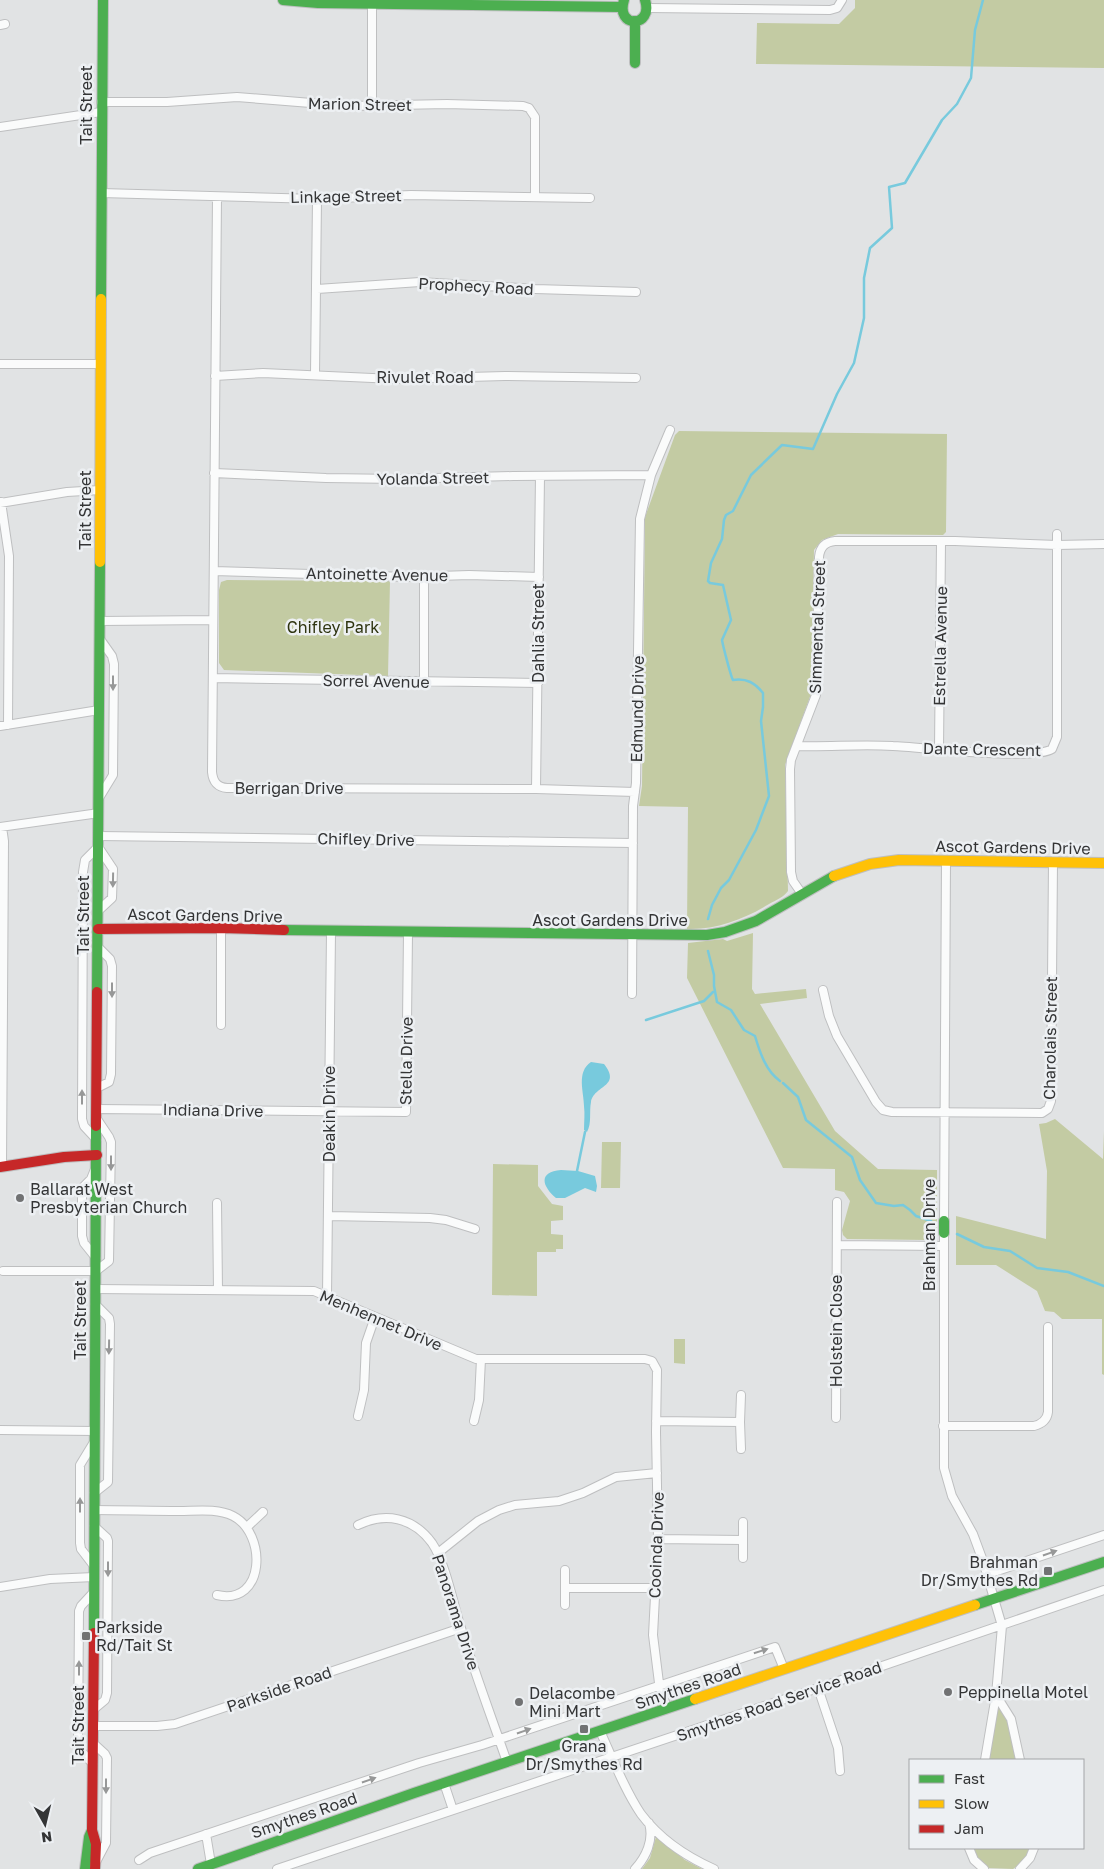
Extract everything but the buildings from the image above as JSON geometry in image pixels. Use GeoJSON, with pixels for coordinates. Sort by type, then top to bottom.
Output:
{"type":"FeatureCollection","features":[{"type":"Feature","properties":{"kind":"street","name":"Tait Street"},"geometry":{"type":"LineString","coordinates":[[85,1869],[89,1837],[92,1830],[93,1764],[103,0]]}},
{"type":"Feature","properties":{"kind":"street"},"geometry":{"type":"LineString","coordinates":[[283,0],[372,4],[423,2],[623,4],[624,16],[628,20],[635,21],[644,17],[646,4],[830,10],[837,8],[842,0]]}},
{"type":"Feature","properties":{"kind":"street"},"geometry":{"type":"LineString","coordinates":[[372,4],[372,106]]}},
{"type":"Feature","properties":{"kind":"street"},"geometry":{"type":"LineString","coordinates":[[635,21],[635,63]]}},
{"type":"Feature","properties":{"kind":"street","name":"Marion Street"},"geometry":{"type":"LineString","coordinates":[[0,127],[101,107],[237,97],[348,106],[447,104],[523,106],[529,108],[535,118],[535,196]]}},
{"type":"Feature","properties":{"kind":"street","name":"Linkage Street"},"geometry":{"type":"LineString","coordinates":[[102,192],[316,198],[411,195],[590,198]]}},
{"type":"Feature","properties":{"kind":"street","name":"Berrigan Drive"},"geometry":{"type":"LineString","coordinates":[[217,196],[212,775],[216,784],[223,788],[536,789],[635,792]]}},
{"type":"Feature","properties":{"kind":"street"},"geometry":{"type":"LineString","coordinates":[[315,374],[317,288],[316,198]]}},
{"type":"Feature","properties":{"kind":"street","name":"Prophecy Road"},"geometry":{"type":"LineString","coordinates":[[317,288],[420,282],[535,289],[636,292]]}},
{"type":"Feature","properties":{"kind":"street"},"geometry":{"type":"LineString","coordinates":[[0,364],[101,364]]}},
{"type":"Feature","properties":{"kind":"street","name":"Rivulet Road"},"geometry":{"type":"LineString","coordinates":[[215,376],[263,373],[394,379],[505,376],[636,378]]}},
{"type":"Feature","properties":{"kind":"street","name":"Edmund Drive"},"geometry":{"type":"LineString","coordinates":[[632,994],[633,843],[640,520],[651,475],[670,430]]}},
{"type":"Feature","properties":{"kind":"street","name":"Yolanda Street"},"geometry":{"type":"LineString","coordinates":[[214,473],[390,479],[651,475]]}},
{"type":"Feature","properties":{"kind":"street","name":"Dahlia Street"},"geometry":{"type":"LineString","coordinates":[[536,789],[540,476]]}},
{"type":"Feature","properties":{"kind":"street"},"geometry":{"type":"LineString","coordinates":[[99,710],[4,725],[9,556],[1,502],[67,492],[100,490]]}},
{"type":"Feature","properties":{"kind":"street"},"geometry":{"type":"LineString","coordinates":[[1057,534],[1057,545]]}},
{"type":"Feature","properties":{"kind":"street","name":"Simmental Street"},"geometry":{"type":"LineString","coordinates":[[802,894],[793,881],[791,872],[790,769],[816,695],[819,557],[822,547],[828,543],[835,542],[941,542],[955,538],[1057,545],[1104,544]]}},
{"type":"Feature","properties":{"kind":"street","name":"Estrella Avenue"},"geometry":{"type":"LineString","coordinates":[[939,749],[941,542]]}},
{"type":"Feature","properties":{"kind":"street","name":"Dante Crescent"},"geometry":{"type":"LineString","coordinates":[[797,746],[859,745],[975,752],[1040,753],[1054,747],[1057,737],[1057,545]]}},
{"type":"Feature","properties":{"kind":"street","name":"Antoinette Avenue"},"geometry":{"type":"LineString","coordinates":[[214,571],[424,577],[469,574],[539,577]]}},
{"type":"Feature","properties":{"kind":"street"},"geometry":{"type":"LineString","coordinates":[[424,577],[424,682]]}},
{"type":"Feature","properties":{"kind":"street"},"geometry":{"type":"LineString","coordinates":[[100,621],[213,620]]}},
{"type":"Feature","properties":{"kind":"street"},"geometry":{"type":"LineString","coordinates":[[99,799],[113,775],[114,674],[113,658],[100,638]]}},
{"type":"Feature","properties":{"kind":"street","name":"Sorrel Avenue"},"geometry":{"type":"LineString","coordinates":[[213,678],[538,683]]}},
{"type":"Feature","properties":{"kind":"street"},"geometry":{"type":"LineString","coordinates":[[97,1155],[64,1157],[1,1167],[4,848],[1,827],[99,813]]}},
{"type":"Feature","properties":{"kind":"street","name":"Chifley Drive"},"geometry":{"type":"LineString","coordinates":[[99,844],[633,843]]}},
{"type":"Feature","properties":{"kind":"street"},"geometry":{"type":"LineString","coordinates":[[97,1140],[83,1124],[82,1119],[83,872],[85,860],[99,844]]}},
{"type":"Feature","properties":{"kind":"street","name":"Ascot Gardens Drive"},"geometry":{"type":"LineString","coordinates":[[98,929],[221,928],[330,932],[694,936],[725,932],[760,920],[838,873],[868,864],[889,861],[1104,862]]}},
{"type":"Feature","properties":{"kind":"street","name":"Brahman Drive"},"geometry":{"type":"LineString","coordinates":[[946,861],[944,1468],[949,1488],[976,1541],[988,1574],[1002,1626]]}},
{"type":"Feature","properties":{"kind":"street","name":"Charolais Street"},"geometry":{"type":"LineString","coordinates":[[945,1113],[1038,1114],[1046,1110],[1050,1105],[1053,862]]}},
{"type":"Feature","properties":{"kind":"street"},"geometry":{"type":"LineString","coordinates":[[221,928],[221,1025]]}},
{"type":"Feature","properties":{"kind":"street","name":"Deakin Drive"},"geometry":{"type":"LineString","coordinates":[[327,1296],[330,932]]}},
{"type":"Feature","properties":{"kind":"street","name":"Stella Drive"},"geometry":{"type":"LineString","coordinates":[[329,1112],[406,1112],[408,933]]}},
{"type":"Feature","properties":{"kind":"street"},"geometry":{"type":"LineString","coordinates":[[823,990],[829,1016],[837,1036],[881,1108],[892,1112],[945,1113]]}},
{"type":"Feature","properties":{"kind":"street","name":"Indiana Drive"},"geometry":{"type":"LineString","coordinates":[[96,1114],[329,1112]]}},
{"type":"Feature","properties":{"kind":"street"},"geometry":{"type":"LineString","coordinates":[[3,1271],[96,1272],[108,1264],[110,1258],[111,1144],[96,1114]]}},
{"type":"Feature","properties":{"kind":"street","name":"Holstein Close"},"geometry":{"type":"LineString","coordinates":[[836,1418],[837,1202]]}},
{"type":"Feature","properties":{"kind":"street"},"geometry":{"type":"LineString","coordinates":[[217,1203],[218,1290]]}},
{"type":"Feature","properties":{"kind":"street"},"geometry":{"type":"LineString","coordinates":[[329,1216],[430,1218],[446,1220],[475,1230]]}},
{"type":"Feature","properties":{"kind":"street"},"geometry":{"type":"LineString","coordinates":[[837,1245],[944,1246]]}},
{"type":"Feature","properties":{"kind":"street","name":"Menhennet Drive"},"geometry":{"type":"LineString","coordinates":[[96,1289],[311,1291],[327,1296],[470,1357],[480,1359],[635,1360],[650,1363]]}},
{"type":"Feature","properties":{"kind":"street"},"geometry":{"type":"LineString","coordinates":[[94,1493],[108,1481],[110,1324],[108,1318],[96,1304]]}},
{"type":"Feature","properties":{"kind":"street"},"geometry":{"type":"LineString","coordinates":[[358,1416],[364,1390],[365,1346],[376,1317]]}},
{"type":"Feature","properties":{"kind":"street"},"geometry":{"type":"LineString","coordinates":[[943,1426],[1034,1426],[1043,1422],[1048,1412],[1048,1327]]}},
{"type":"Feature","properties":{"kind":"street"},"geometry":{"type":"LineString","coordinates":[[474,1421],[480,1400],[480,1359]]}},
{"type":"Feature","properties":{"kind":"street","name":"Cooinda Drive"},"geometry":{"type":"LineString","coordinates":[[650,1363],[657,1370],[658,1539],[653,1644],[659,1685],[667,1709]]}},
{"type":"Feature","properties":{"kind":"street"},"geometry":{"type":"LineString","coordinates":[[741,1395],[741,1449]]}},
{"type":"Feature","properties":{"kind":"street"},"geometry":{"type":"LineString","coordinates":[[656,1421],[740,1422]]}},
{"type":"Feature","properties":{"kind":"street"},"geometry":{"type":"LineString","coordinates":[[0,1430],[95,1436],[88,1454],[80,1465],[80,1548],[94,1572],[0,1587]]}},
{"type":"Feature","properties":{"kind":"street"},"geometry":{"type":"LineString","coordinates":[[438,1553],[478,1520],[499,1510],[520,1505],[559,1501],[616,1477],[657,1473]]}},
{"type":"Feature","properties":{"kind":"street"},"geometry":{"type":"LineString","coordinates":[[94,1510],[217,1512],[232,1516],[246,1527],[252,1536],[255,1570],[253,1580],[248,1588],[240,1594],[228,1597],[218,1596]]}},
{"type":"Feature","properties":{"kind":"street"},"geometry":{"type":"LineString","coordinates":[[246,1527],[263,1512]]}},
{"type":"Feature","properties":{"kind":"street","name":"Panorama Drive"},"geometry":{"type":"LineString","coordinates":[[358,1525],[381,1518],[404,1520],[423,1533],[432,1543],[438,1553],[461,1628],[507,1762]]}},
{"type":"Feature","properties":{"kind":"street"},"geometry":{"type":"LineString","coordinates":[[742,1558],[743,1522]]}},
{"type":"Feature","properties":{"kind":"street"},"geometry":{"type":"LineString","coordinates":[[93,1710],[107,1696],[108,1637],[108,1541],[94,1526]]}},
{"type":"Feature","properties":{"kind":"street"},"geometry":{"type":"LineString","coordinates":[[988,1574],[1104,1535]]}},
{"type":"Feature","properties":{"kind":"street"},"geometry":{"type":"LineString","coordinates":[[658,1539],[742,1540]]}},
{"type":"Feature","properties":{"kind":"street","name":"Smythes Road"},"geometry":{"type":"LineString","coordinates":[[198,1869],[444,1783],[1104,1562]]}},
{"type":"Feature","properties":{"kind":"street"},"geometry":{"type":"LineString","coordinates":[[565,1570],[565,1605]]}},
{"type":"Feature","properties":{"kind":"street"},"geometry":{"type":"LineString","coordinates":[[566,1588],[655,1588]]}},
{"type":"Feature","properties":{"kind":"street","name":"Smythes Road Service Road"},"geometry":{"type":"LineString","coordinates":[[277,1869],[1002,1626],[1104,1590]]}},
{"type":"Feature","properties":{"kind":"street"},"geometry":{"type":"LineString","coordinates":[[93,1764],[79,1747],[78,1734],[79,1611],[81,1606],[94,1593]]}},
{"type":"Feature","properties":{"kind":"street"},"geometry":{"type":"LineString","coordinates":[[985,1759],[996,1695],[1002,1626]]}},
{"type":"Feature","properties":{"kind":"street","name":"Parkside Road"},"geometry":{"type":"LineString","coordinates":[[93,1726],[157,1726],[175,1724],[461,1628]]}},
{"type":"Feature","properties":{"kind":"street","name":"Smythes Road Service Road"},"geometry":{"type":"LineString","coordinates":[[139,1860],[150,1853],[206,1834],[420,1763],[499,1739],[775,1646],[784,1669]]}},
{"type":"Feature","properties":{"kind":"street"},"geometry":{"type":"LineString","coordinates":[[818,1688],[837,1744],[840,1771]]}},
{"type":"Feature","properties":{"kind":"street"},"geometry":{"type":"LineString","coordinates":[[996,1695],[1011,1719],[1020,1759]]}},
{"type":"Feature","properties":{"kind":"street"},"geometry":{"type":"LineString","coordinates":[[600,1731],[634,1801],[646,1820],[651,1834],[644,1859],[635,1869]]}},
{"type":"Feature","properties":{"kind":"street"},"geometry":{"type":"LineString","coordinates":[[93,1742],[105,1754],[107,1761],[106,1843],[95,1866]]}},
{"type":"Feature","properties":{"kind":"street"},"geometry":{"type":"LineString","coordinates":[[444,1783],[453,1810]]}},
{"type":"Feature","properties":{"kind":"street"},"geometry":{"type":"LineString","coordinates":[[646,1820],[682,1852],[714,1869]]}},
{"type":"Feature","properties":{"kind":"street","name":"Tait Street"},"geometry":{"type":"LineString","coordinates":[[92,1830],[96,1840],[95,1866]]}},
{"type":"Feature","properties":{"kind":"street"},"geometry":{"type":"LineString","coordinates":[[206,1834],[211,1864]]}},
{"type":"Feature","properties":{"kind":"street"},"geometry":{"type":"LineString","coordinates":[[969,1849],[974,1860],[984,1869]]}},
{"type":"Feature","properties":{"kind":"street"},"geometry":{"type":"LineString","coordinates":[[1020,1869],[1030,1858],[1034,1849]]}},
{"type":"Feature","properties":{"kind":"green space"},"geometry":{"type":"Polygon","coordinates":[[[855,0],[1104,0],[1104,68],[756,64],[757,23],[839,24],[855,8],[855,0]]]}},
{"type":"Feature","properties":{"kind":"green space"},"geometry":{"type":"Polygon","coordinates":[[[679,431],[947,434],[946,532],[943,535],[838,534],[822,540],[814,550],[811,694],[785,765],[788,891],[780,898],[740,919],[709,928],[698,929],[687,929],[688,807],[639,806],[642,786],[645,517],[675,435],[679,431]]]}},
{"type":"Feature","properties":{"kind":"green space","name":"Chifley Park"},"geometry":{"type":"Polygon","coordinates":[[[227,580],[390,581],[388,676],[224,670],[219,663],[219,590],[221,582],[227,580]]]}},
{"type":"Feature","properties":{"kind":"green space"},"geometry":{"type":"Polygon","coordinates":[[[753,933],[752,989],[755,994],[806,989],[807,998],[760,1004],[835,1131],[878,1169],[937,1170],[937,1232],[933,1239],[847,1239],[843,1235],[842,1230],[850,1201],[844,1192],[835,1190],[835,1169],[783,1168],[687,978],[688,943],[723,939],[727,941],[753,933]]]}},
{"type":"Feature","properties":{"kind":"green space"},"geometry":{"type":"Polygon","coordinates":[[[1055,1119],[1103,1159],[1104,1131],[1104,1375],[1102,1374],[1102,1319],[1062,1319],[1054,1312],[1045,1311],[1037,1291],[996,1265],[956,1265],[956,1216],[1046,1239],[1047,1171],[1039,1124],[1055,1119]]]}},
{"type":"Feature","properties":{"kind":"green space"},"geometry":{"type":"Polygon","coordinates":[[[602,1142],[621,1142],[620,1188],[601,1188],[602,1142]]]}},
{"type":"Feature","properties":{"kind":"green space"},"geometry":{"type":"Polygon","coordinates":[[[493,1164],[538,1165],[538,1186],[552,1204],[563,1206],[563,1220],[551,1221],[551,1234],[563,1235],[563,1249],[556,1249],[556,1252],[537,1252],[537,1296],[492,1295],[493,1164]]]}},
{"type":"Feature","properties":{"kind":"green space"},"geometry":{"type":"Polygon","coordinates":[[[674,1339],[685,1339],[685,1364],[674,1363],[674,1339]]]}},
{"type":"Feature","properties":{"kind":"green space"},"geometry":{"type":"Polygon","coordinates":[[[998,1706],[1009,1723],[1017,1759],[988,1759],[998,1706]]]}},
{"type":"Feature","properties":{"kind":"green space"},"geometry":{"type":"Polygon","coordinates":[[[656,1837],[685,1860],[702,1869],[642,1869],[650,1858],[656,1837]]]}},
{"type":"Feature","properties":{"kind":"green space"},"geometry":{"type":"Polygon","coordinates":[[[972,1849],[1031,1849],[1026,1860],[1013,1869],[987,1868],[976,1857],[972,1849]]]}},
{"type":"Feature","properties":{"kind":"water"},"geometry":{"type":"Polygon","coordinates":[[[591,1062],[604,1064],[610,1077],[609,1082],[593,1096],[587,1132],[584,1130],[582,1077],[586,1066],[591,1062]]]}},
{"type":"Feature","properties":{"kind":"water"},"geometry":{"type":"Polygon","coordinates":[[[561,1170],[578,1171],[595,1176],[596,1192],[585,1188],[565,1198],[556,1198],[548,1189],[545,1180],[549,1174],[561,1170]]]}},
{"type":"Feature","properties":{"kind":"waterway"},"geometry":{"type":"LineString","coordinates":[[708,919],[712,905],[721,888],[729,880],[756,830],[769,796],[761,721],[763,693],[750,682],[733,680],[732,678],[722,640],[731,620],[723,585],[708,581],[711,563],[722,539],[726,515],[733,511],[751,475],[782,445],[813,449],[837,394],[854,363],[864,318],[864,278],[870,248],[892,228],[889,187],[905,183],[942,120],[957,104],[971,78],[975,30],[983,0]]}},
{"type":"Feature","properties":{"kind":"waterway"},"geometry":{"type":"LineString","coordinates":[[708,951],[714,975],[717,1002],[731,1010],[744,1030],[755,1036],[767,1067],[780,1081]]}},
{"type":"Feature","properties":{"kind":"waterway"},"geometry":{"type":"LineString","coordinates":[[646,1020],[704,1001],[713,992]]}},
{"type":"Feature","properties":{"kind":"waterway"},"geometry":{"type":"LineString","coordinates":[[783,1083],[798,1097],[806,1120],[852,1157],[860,1180],[876,1203],[894,1206],[903,1205],[916,1216],[931,1221]]}},
{"type":"Feature","properties":{"kind":"waterway"},"geometry":{"type":"LineString","coordinates":[[577,1171],[585,1132]]}},
{"type":"Feature","properties":{"kind":"waterway"},"geometry":{"type":"LineString","coordinates":[[957,1234],[984,1247],[1010,1251],[1037,1268],[1068,1272],[1104,1286]]}},
{"type":"Feature","properties":{"kind":"traffic: fast"},"geometry":{"type":"LineString","coordinates":[[101,299],[103,0]]}},
{"type":"Feature","properties":{"kind":"traffic: fast"},"geometry":{"type":"LineString","coordinates":[[283,0],[318,3],[621,7]]}},
{"type":"Feature","properties":{"kind":"traffic: fast"},"geometry":{"type":"LineString","coordinates":[[624,0],[623,9],[625,16],[629,20],[634,21],[640,20],[644,16],[646,9],[645,0]]}},
{"type":"Feature","properties":{"kind":"traffic: fast"},"geometry":{"type":"LineString","coordinates":[[635,21],[635,63]]}},
{"type":"Feature","properties":{"kind":"traffic: fast"},"geometry":{"type":"LineString","coordinates":[[97,992],[100,562]]}},
{"type":"Feature","properties":{"kind":"traffic: fast"},"geometry":{"type":"LineString","coordinates":[[284,930],[707,935],[725,932],[756,921],[834,876]]}},
{"type":"Feature","properties":{"kind":"traffic: fast"},"geometry":{"type":"LineString","coordinates":[[94,1633],[96,1126]]}},
{"type":"Feature","properties":{"kind":"traffic: fast"},"geometry":{"type":"LineString","coordinates":[[944,1221],[944,1233]]}},
{"type":"Feature","properties":{"kind":"traffic: fast"},"geometry":{"type":"LineString","coordinates":[[975,1605],[1104,1562]]}},
{"type":"Feature","properties":{"kind":"traffic: fast"},"geometry":{"type":"LineString","coordinates":[[198,1869],[414,1793],[695,1699]]}},
{"type":"Feature","properties":{"kind":"traffic: fast"},"geometry":{"type":"LineString","coordinates":[[85,1869],[89,1837],[92,1830]]}},
{"type":"Feature","properties":{"kind":"traffic: slow"},"geometry":{"type":"LineString","coordinates":[[100,562],[101,299]]}},
{"type":"Feature","properties":{"kind":"traffic: slow"},"geometry":{"type":"LineString","coordinates":[[834,876],[870,864],[899,860],[1104,863]]}},
{"type":"Feature","properties":{"kind":"traffic: slow"},"geometry":{"type":"LineString","coordinates":[[695,1699],[975,1605]]}},
{"type":"Feature","properties":{"kind":"traffic: jam"},"geometry":{"type":"LineString","coordinates":[[98,929],[221,928],[284,930]]}},
{"type":"Feature","properties":{"kind":"traffic: jam"},"geometry":{"type":"LineString","coordinates":[[96,1126],[97,992]]}},
{"type":"Feature","properties":{"kind":"traffic: jam"},"geometry":{"type":"LineString","coordinates":[[0,1167],[64,1157],[97,1155]]}},
{"type":"Feature","properties":{"kind":"traffic: jam"},"geometry":{"type":"LineString","coordinates":[[94,1633],[92,1830],[96,1844],[95,1869]]}},
{"type":"Feature","properties":{"kind":"place","name":"Ballarat West Presbyterian Church"},"geometry":{"type":"Point","coordinates":[20,1198]}},
{"type":"Feature","properties":{"kind":"place","name":"Brahman Dr/Smythes Rd"},"geometry":{"type":"Point","coordinates":[1048,1571]}},
{"type":"Feature","properties":{"kind":"place","name":"Parkside Rd/Tait St"},"geometry":{"type":"Point","coordinates":[86,1636]}},
{"type":"Feature","properties":{"kind":"place","name":"Peppinella Motel"},"geometry":{"type":"Point","coordinates":[948,1692]}},
{"type":"Feature","properties":{"kind":"place","name":"Delacombe Mini Mart"},"geometry":{"type":"Point","coordinates":[519,1702]}},
{"type":"Feature","properties":{"kind":"place","name":"Grana Dr/Smythes Rd"},"geometry":{"type":"Point","coordinates":[584,1729]}}]}
